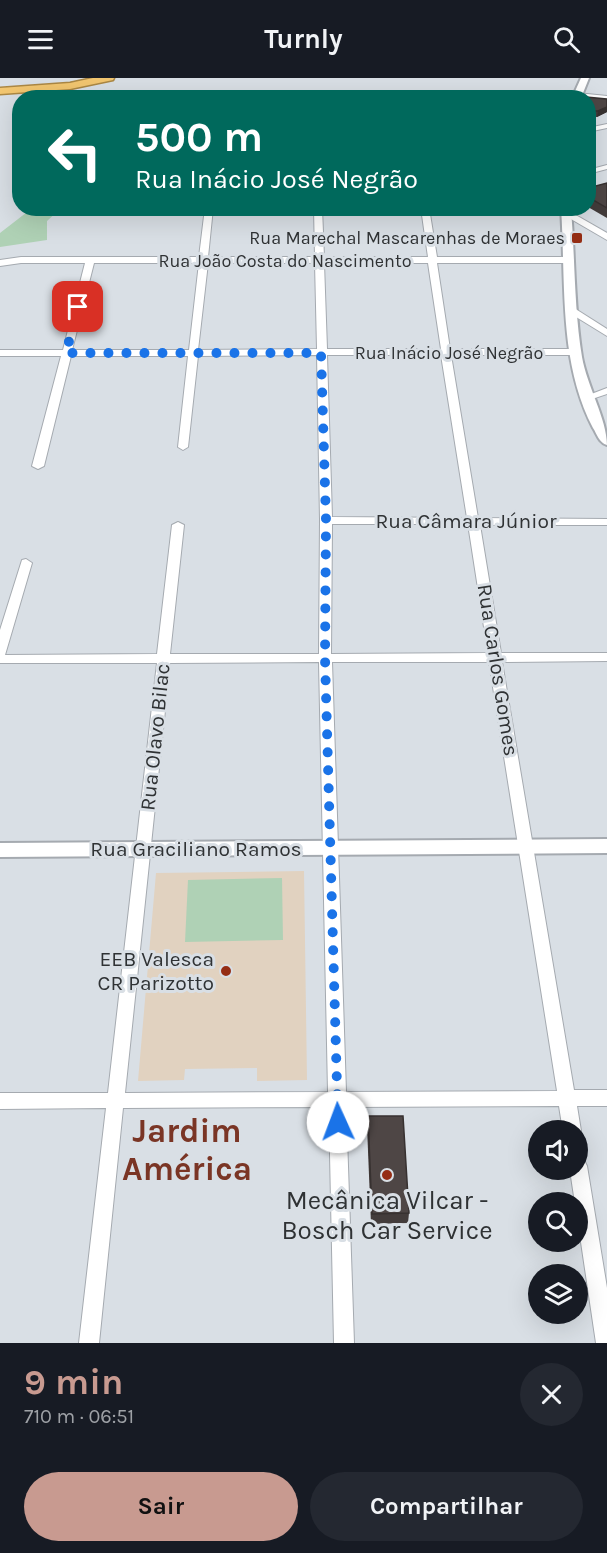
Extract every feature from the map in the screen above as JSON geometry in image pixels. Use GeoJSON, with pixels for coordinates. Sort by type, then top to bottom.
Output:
{"type":"FeatureCollection","features":[{"type":"Feature","properties":{"kind":"highway"},"geometry":{"type":"LineString","coordinates":[[32,90],[70,86],[109,78]]}},
{"type":"Feature","properties":{"kind":"street"},"geometry":{"type":"LineString","coordinates":[[183,447],[208,216]]}},
{"type":"Feature","properties":{"kind":"street"},"geometry":{"type":"LineString","coordinates":[[318,216],[326,520],[325,658],[344,1343]]}},
{"type":"Feature","properties":{"kind":"street","name":"Rua Carlos Gomes"},"geometry":{"type":"LineString","coordinates":[[426,216],[446,352],[570,1120]]}},
{"type":"Feature","properties":{"kind":"street"},"geometry":{"type":"LineString","coordinates":[[566,216],[575,352],[591,416],[607,441]]}},
{"type":"Feature","properties":{"kind":"street"},"geometry":{"type":"LineString","coordinates":[[574,216],[607,237]]}},
{"type":"Feature","properties":{"kind":"street","name":"Rua João Costa do Nascimento"},"geometry":{"type":"LineString","coordinates":[[0,263],[21,260],[570,260]]}},
{"type":"Feature","properties":{"kind":"street"},"geometry":{"type":"LineString","coordinates":[[38,466],[90,261]]}},
{"type":"Feature","properties":{"kind":"street"},"geometry":{"type":"LineString","coordinates":[[571,310],[607,333]]}},
{"type":"Feature","properties":{"kind":"street","name":"Rua Inácio José Negrão"},"geometry":{"type":"LineString","coordinates":[[0,353],[575,352]]}},
{"type":"Feature","properties":{"kind":"street"},"geometry":{"type":"LineString","coordinates":[[586,398],[607,391]]}},
{"type":"Feature","properties":{"kind":"street","name":"Rua Câmara Júnior"},"geometry":{"type":"LineString","coordinates":[[326,520],[607,522]]}},
{"type":"Feature","properties":{"kind":"street","name":"Rua Olavo Bilac"},"geometry":{"type":"LineString","coordinates":[[89,1343],[178,525]]}},
{"type":"Feature","properties":{"kind":"street"},"geometry":{"type":"LineString","coordinates":[[0,652],[26,562]]}},
{"type":"Feature","properties":{"kind":"street"},"geometry":{"type":"LineString","coordinates":[[0,659],[607,657]]}},
{"type":"Feature","properties":{"kind":"street","name":"Rua Graciliano Ramos"},"geometry":{"type":"LineString","coordinates":[[0,850],[607,846]]}},
{"type":"Feature","properties":{"kind":"street"},"geometry":{"type":"LineString","coordinates":[[0,1101],[607,1098]]}},
{"type":"Feature","properties":{"kind":"street"},"geometry":{"type":"LineString","coordinates":[[580,1180],[606,1343]]}},
{"type":"Feature","properties":{"kind":"shaded area","name":"EEB Valesca CR Parizotto"},"geometry":{"type":"Polygon","coordinates":[[[304,871],[307,1080],[257,1081],[257,1068],[185,1069],[184,1080],[138,1081],[156,873],[304,871]]]}},
{"type":"Feature","properties":{"kind":"green space"},"geometry":{"type":"Polygon","coordinates":[[[22,216],[52,216],[47,221],[47,240],[0,247],[0,233],[22,216]]]}},
{"type":"Feature","properties":{"kind":"green space"},"geometry":{"type":"Polygon","coordinates":[[[282,878],[283,940],[185,942],[188,880],[282,878]]]}},
{"type":"Feature","properties":{"kind":"building"},"geometry":{"type":"Polygon","coordinates":[[[596,98],[607,99],[607,107],[596,111],[596,98]]]}},
{"type":"Feature","properties":{"kind":"building"},"geometry":{"type":"Polygon","coordinates":[[[607,183],[607,208],[596,202],[596,186],[607,183]]]}},
{"type":"Feature","properties":{"kind":"building","name":"Mecânica Vilcar - Bosch Car Service"},"geometry":{"type":"Polygon","coordinates":[[[368,1116],[403,1116],[409,1213],[372,1214],[368,1116]]]}},
{"type":"Feature","properties":{"kind":"place","name":"Rua Marechal Mascarenhas de Moraes"},"geometry":{"type":"Point","coordinates":[577,238]}},
{"type":"Feature","properties":{"kind":"place","name":"EEB Valesca CR Parizotto"},"geometry":{"type":"Point","coordinates":[226,971]}},
{"type":"Feature","properties":{"kind":"place","name":"Mecânica Vilcar - Bosch Car Service"},"geometry":{"type":"Point","coordinates":[387,1175]}},
{"type":"Feature","properties":{"kind":"district","name":"Jardim América"},"geometry":{"type":"Point","coordinates":[187,1149]}},
{"type":"Feature","properties":{"kind":"route"},"geometry":{"type":"LineString","coordinates":[[78,307],[66,353],[321,353],[326,520],[325,658],[338,1122]]}}]}
